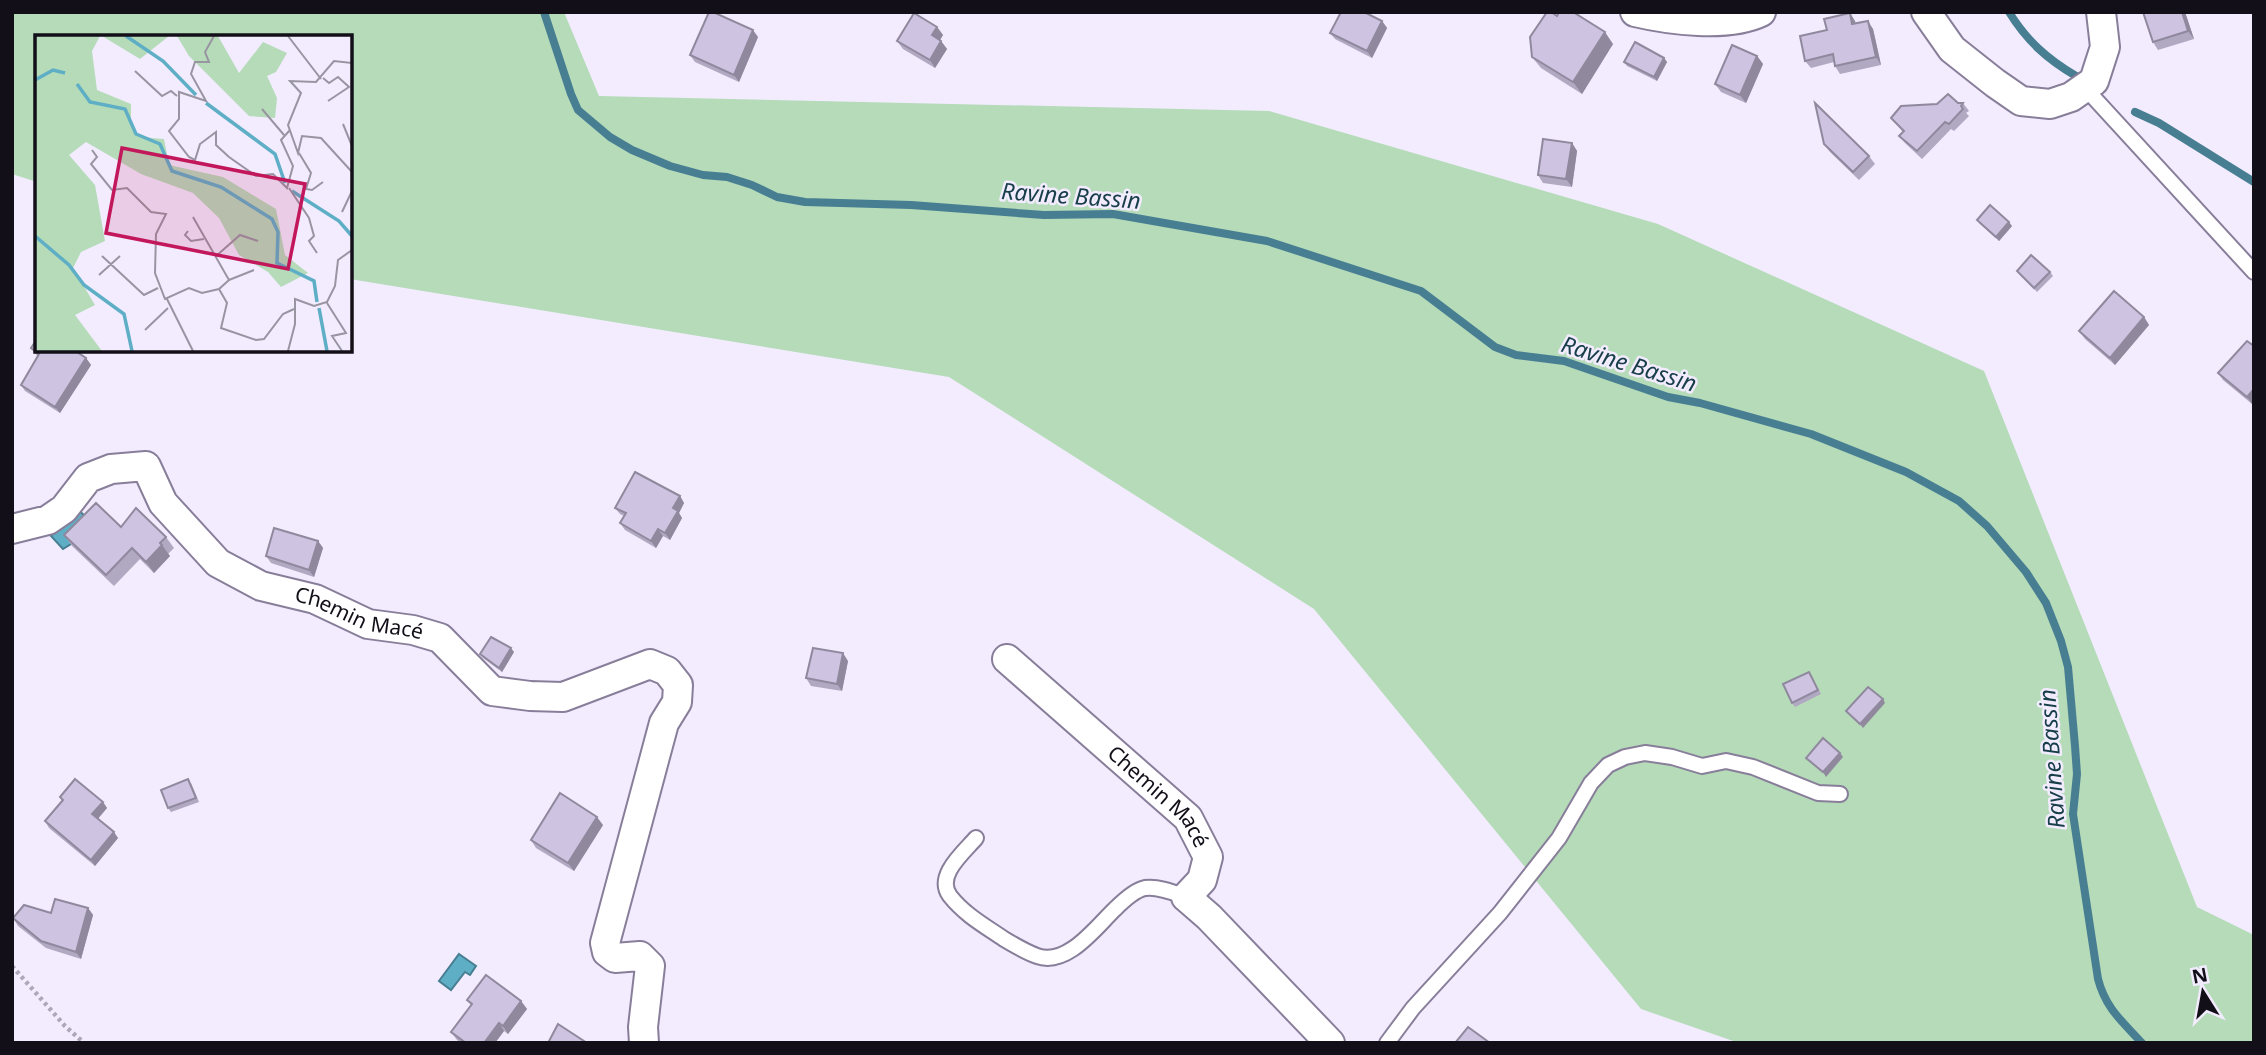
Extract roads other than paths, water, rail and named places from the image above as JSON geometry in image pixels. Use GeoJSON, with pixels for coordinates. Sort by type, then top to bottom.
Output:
{"type":"FeatureCollection","features":[{"type":"Feature","properties":{"kind":"street"},"geometry":{"type":"LineString","coordinates":[[1635,12],[1661,18],[1717,21],[1754,16],[1761,12]]}},
{"type":"Feature","properties":{"kind":"street"},"geometry":{"type":"LineString","coordinates":[[1926,12],[1952,49],[2021,101],[2050,104],[2071,97],[2094,81],[2105,47],[2101,12]]}},
{"type":"Feature","properties":{"kind":"street","name":"Chemin Macé"},"geometry":{"type":"LineString","coordinates":[[12,529],[48,520],[64,509],[88,478],[111,469],[146,466],[163,503],[218,563],[261,586],[315,598],[368,624],[439,638],[492,691],[563,697],[650,664],[667,671],[678,685],[677,702],[664,723],[656,748],[605,943],[607,952],[615,958],[640,956],[650,966],[643,1027],[644,1043]]}},
{"type":"Feature","properties":{"kind":"street","name":"Chemin Macé"},"geometry":{"type":"LineString","coordinates":[[1007,659],[1188,818],[1208,857],[1202,880],[1186,897]]}},
{"type":"Feature","properties":{"kind":"street"},"geometry":{"type":"LineString","coordinates":[[1186,897],[1209,917],[1330,1043]]}},
{"type":"Feature","properties":{"kind":"lane"},"geometry":{"type":"LineString","coordinates":[[2085,88],[2254,272]]}},
{"type":"Feature","properties":{"kind":"lane"},"geometry":{"type":"LineString","coordinates":[[1387,1043],[1413,1008],[1500,913],[1559,838],[1591,783],[1608,765],[1625,757],[1645,753],[1672,757],[1702,766],[1726,761],[1753,767],[1818,793],[1840,794]]}},
{"type":"Feature","properties":{"kind":"lane"},"geometry":{"type":"LineString","coordinates":[[976,838],[952,866],[946,879],[947,891],[975,920],[1039,957],[1054,958],[1076,948],[1122,901],[1144,888],[1170,891],[1186,897]]}},
{"type":"Feature","properties":{"kind":"water"},"geometry":{"type":"Polygon","coordinates":[[[75,507],[86,517],[71,544],[63,549],[51,536],[75,507]]]}},
{"type":"Feature","properties":{"kind":"water"},"geometry":{"type":"Polygon","coordinates":[[[459,954],[476,966],[470,975],[465,972],[451,990],[439,981],[459,954]]]}},
{"type":"Feature","properties":{"kind":"waterway","name":"Ravine Bassin"},"geometry":{"type":"LineString","coordinates":[[544,12],[578,110],[610,137],[632,150],[670,166],[703,175],[727,177],[777,197],[805,202],[911,205],[1044,215],[1113,214],[1267,241],[1421,291],[1495,347],[1516,355],[1564,361],[1668,397],[1700,403],[1811,434],[1906,472],[1959,501],[1987,526],[2026,572],[2046,603],[2061,641],[2068,667],[2077,774],[2073,814],[2098,979],[2110,1007],[2142,1043]]}},
{"type":"Feature","properties":{"kind":"waterway"},"geometry":{"type":"LineString","coordinates":[[2009,12],[2038,48],[2076,76]]}},
{"type":"Feature","properties":{"kind":"waterway"},"geometry":{"type":"LineString","coordinates":[[2135,112],[2159,123],[2254,182]]}}]}
